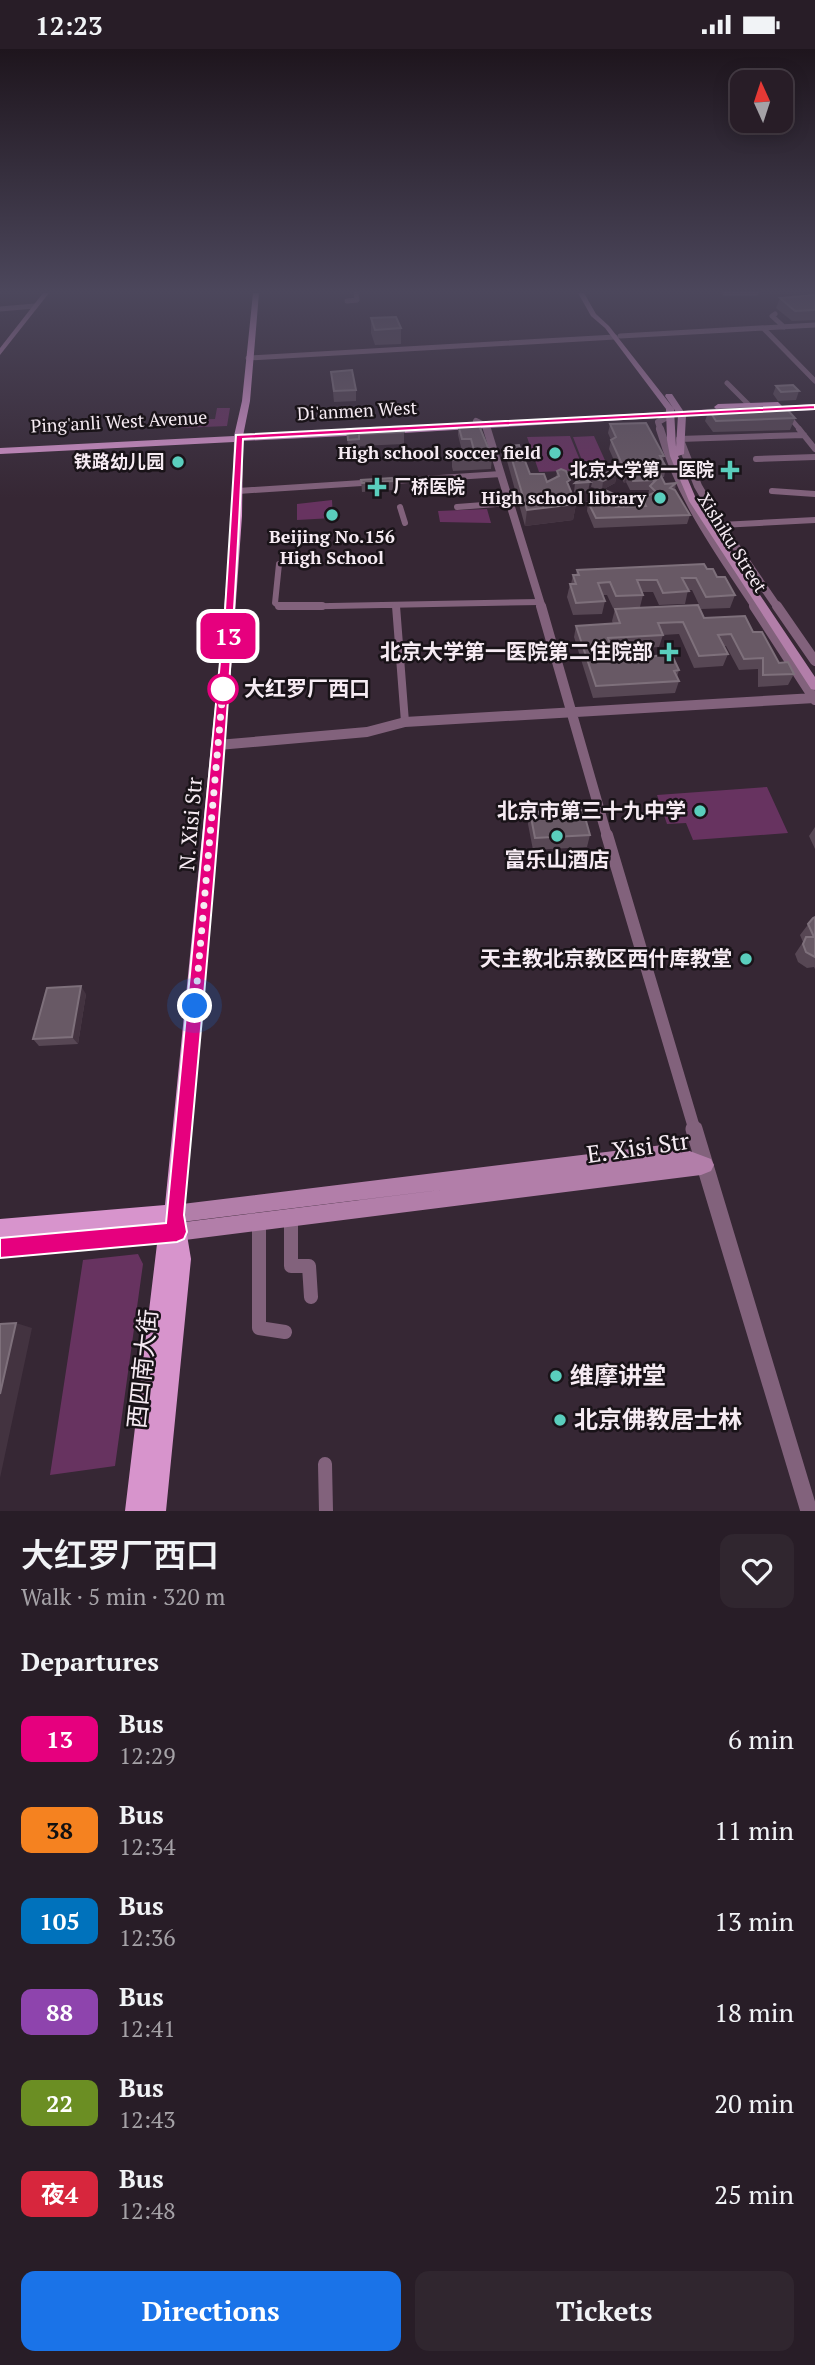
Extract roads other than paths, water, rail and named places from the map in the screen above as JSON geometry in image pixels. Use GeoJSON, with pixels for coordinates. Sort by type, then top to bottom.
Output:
{"type":"FeatureCollection","features":[{"type":"Feature","properties":{"kind":"main road","name":"N. Xisi Str"},"geometry":{"type":"LineString","coordinates":[[174,1226],[218,745],[238,491],[239,434],[246,401],[248,361]]}},
{"type":"Feature","properties":{"kind":"main road"},"geometry":{"type":"LineString","coordinates":[[637,361],[676,412],[684,466],[699,501],[815,674]]}},
{"type":"Feature","properties":{"kind":"main road"},"geometry":{"type":"LineString","coordinates":[[676,412],[815,405]]}},
{"type":"Feature","properties":{"kind":"main road"},"geometry":{"type":"LineString","coordinates":[[239,434],[486,426],[750,406],[815,405]]}},
{"type":"Feature","properties":{"kind":"main road","name":"Di'anmen West"},"geometry":{"type":"LineString","coordinates":[[383,425],[676,412]]}},
{"type":"Feature","properties":{"kind":"main road","name":"Xishiku Street"},"geometry":{"type":"LineString","coordinates":[[676,412],[670,440],[693,501],[815,686]]}},
{"type":"Feature","properties":{"kind":"main road","name":"Di'anmen West"},"geometry":{"type":"LineString","coordinates":[[239,434],[369,426]]}},
{"type":"Feature","properties":{"kind":"main road","name":"Ping'anli West Avenue"},"geometry":{"type":"LineString","coordinates":[[0,444],[239,434]]}},
{"type":"Feature","properties":{"kind":"main road","name":"Ping'anli West Avenue"},"geometry":{"type":"LineString","coordinates":[[0,451],[239,434]]}},
{"type":"Feature","properties":{"kind":"main road","name":"E. Xisi Str"},"geometry":{"type":"LineString","coordinates":[[174,1226],[671,1153],[705,1165]]}},
{"type":"Feature","properties":{"kind":"main road","name":"E. Xisi Str"},"geometry":{"type":"LineString","coordinates":[[174,1226],[259,1221],[705,1165]]}},
{"type":"Feature","properties":{"kind":"main road"},"geometry":{"type":"LineString","coordinates":[[0,1229],[174,1226]]}},
{"type":"Feature","properties":{"kind":"main road"},"geometry":{"type":"LineString","coordinates":[[0,1248],[174,1226]]}},
{"type":"Feature","properties":{"kind":"main road","name":"西四南大街"},"geometry":{"type":"LineString","coordinates":[[137,1511],[164,1258],[174,1226]]}},
{"type":"Feature","properties":{"kind":"main road","name":"西四南大街"},"geometry":{"type":"LineString","coordinates":[[155,1511],[180,1259],[174,1226]]}},
{"type":"Feature","properties":{"kind":"street"},"geometry":{"type":"LineString","coordinates":[[795,361],[815,381]]}},
{"type":"Feature","properties":{"kind":"street"},"geometry":{"type":"LineString","coordinates":[[727,383],[750,406]]}},
{"type":"Feature","properties":{"kind":"street"},"geometry":{"type":"LineString","coordinates":[[783,408],[815,449]]}},
{"type":"Feature","properties":{"kind":"street","name":"Xishiku Street"},"geometry":{"type":"LineString","coordinates":[[676,412],[658,422],[679,487],[703,529],[815,699]]}},
{"type":"Feature","properties":{"kind":"street"},"geometry":{"type":"LineString","coordinates":[[477,421],[486,426],[510,503],[809,1511]]}},
{"type":"Feature","properties":{"kind":"street"},"geometry":{"type":"LineString","coordinates":[[679,439],[804,435]]}},
{"type":"Feature","properties":{"kind":"street","name":"Xishiku Street"},"geometry":{"type":"LineString","coordinates":[[679,439],[698,486],[721,525],[815,661]]}},
{"type":"Feature","properties":{"kind":"street"},"geometry":{"type":"LineString","coordinates":[[756,459],[815,457]]}},
{"type":"Feature","properties":{"kind":"street"},"geometry":{"type":"LineString","coordinates":[[238,491],[501,474]]}},
{"type":"Feature","properties":{"kind":"street"},"geometry":{"type":"LineString","coordinates":[[772,491],[815,494]]}},
{"type":"Feature","properties":{"kind":"street"},"geometry":{"type":"LineString","coordinates":[[457,507],[510,503]]}},
{"type":"Feature","properties":{"kind":"street"},"geometry":{"type":"LineString","coordinates":[[400,507],[405,523]]}},
{"type":"Feature","properties":{"kind":"street"},"geometry":{"type":"LineString","coordinates":[[721,525],[815,520]]}},
{"type":"Feature","properties":{"kind":"street"},"geometry":{"type":"LineString","coordinates":[[279,564],[275,603],[280,607],[540,602]]}},
{"type":"Feature","properties":{"kind":"street"},"geometry":{"type":"LineString","coordinates":[[396,605],[405,722]]}},
{"type":"Feature","properties":{"kind":"street"},"geometry":{"type":"LineString","coordinates":[[218,745],[367,731],[405,722],[815,699]]}},
{"type":"Feature","properties":{"kind":"street"},"geometry":{"type":"LineString","coordinates":[[291,1217],[291,1266],[309,1265],[311,1297]]}},
{"type":"Feature","properties":{"kind":"street"},"geometry":{"type":"LineString","coordinates":[[259,1221],[259,1328],[285,1332]]}},
{"type":"Feature","properties":{"kind":"street"},"geometry":{"type":"LineString","coordinates":[[325,1464],[326,1511]]}},
{"type":"Feature","properties":{"kind":"place","name":"High school soccer field"},"geometry":{"type":"Point","coordinates":[555,453]}},
{"type":"Feature","properties":{"kind":"place","name":"铁路幼儿园"},"geometry":{"type":"Point","coordinates":[178,462]}},
{"type":"Feature","properties":{"kind":"place","name":"北京大学第一医院"},"geometry":{"type":"Point","coordinates":[730,470]}},
{"type":"Feature","properties":{"kind":"place","name":"厂桥医院"},"geometry":{"type":"Point","coordinates":[377,487]}},
{"type":"Feature","properties":{"kind":"place","name":"High school library"},"geometry":{"type":"Point","coordinates":[660,498]}},
{"type":"Feature","properties":{"kind":"place","name":"Beijing No.156 High School"},"geometry":{"type":"Point","coordinates":[332,515]}},
{"type":"Feature","properties":{"kind":"place","name":"北京大学第一医院第二住院部"},"geometry":{"type":"Point","coordinates":[669,652]}},
{"type":"Feature","properties":{"kind":"place","name":"大红罗厂西口"},"geometry":{"type":"Point","coordinates":[223,689]}},
{"type":"Feature","properties":{"kind":"place","name":"北京市第三十九中学"},"geometry":{"type":"Point","coordinates":[700,811]}},
{"type":"Feature","properties":{"kind":"place","name":"富乐山酒店"},"geometry":{"type":"Point","coordinates":[557,836]}},
{"type":"Feature","properties":{"kind":"place","name":"天主教北京教区西什库教堂"},"geometry":{"type":"Point","coordinates":[746,959]}},
{"type":"Feature","properties":{"kind":"place","name":"维摩讲堂"},"geometry":{"type":"Point","coordinates":[556,1376]}},
{"type":"Feature","properties":{"kind":"place","name":"北京佛教居士林"},"geometry":{"type":"Point","coordinates":[560,1420]}}]}
